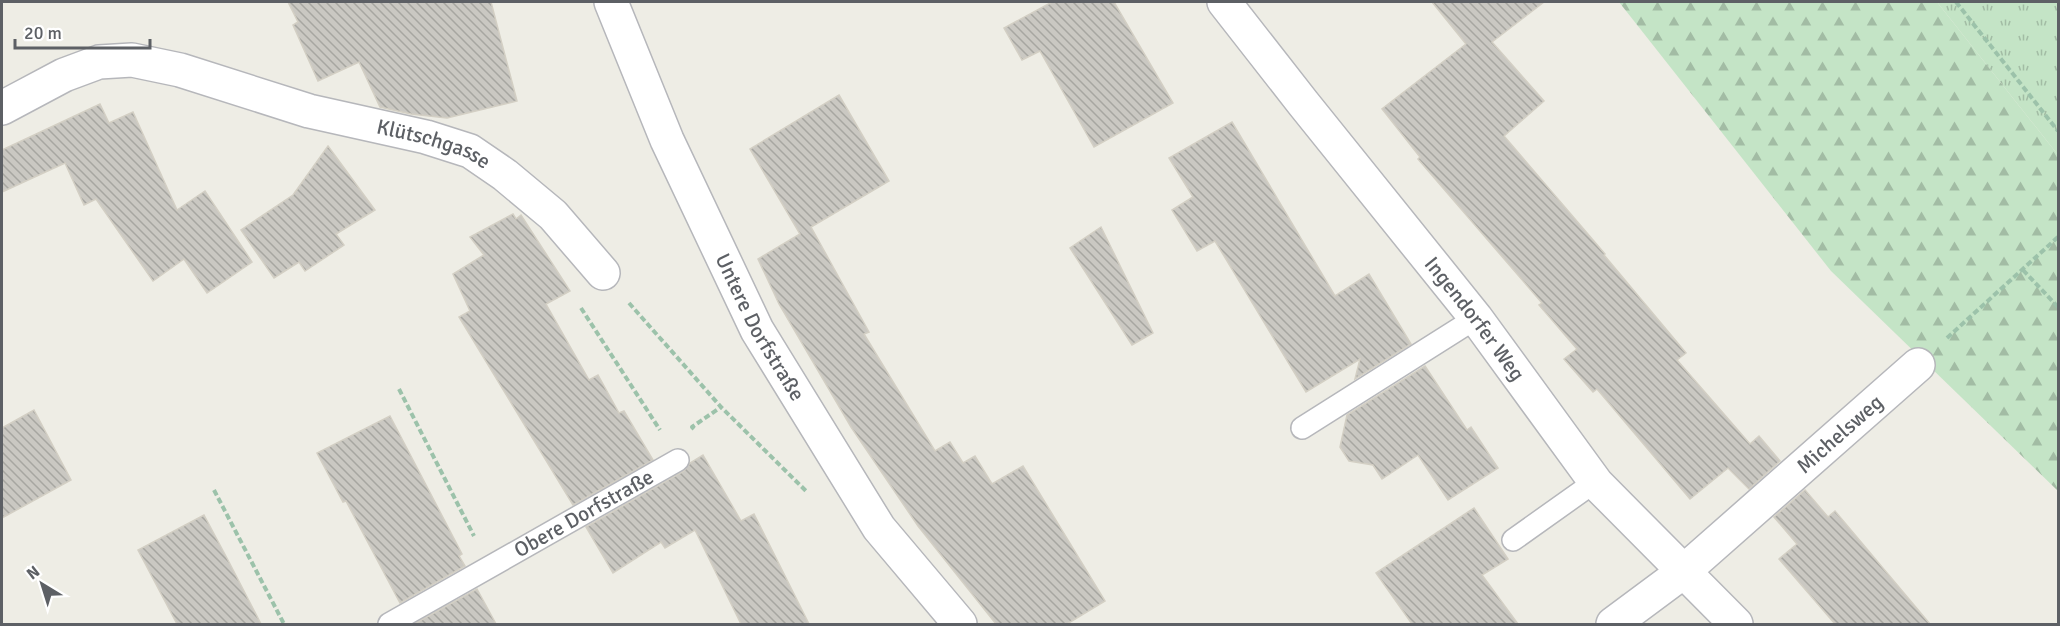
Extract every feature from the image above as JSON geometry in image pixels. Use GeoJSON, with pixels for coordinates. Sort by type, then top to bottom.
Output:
{"type":"FeatureCollection","features":[{"type":"Feature","properties":{"kind":"street","name":"Untere Dorfstraße"},"geometry":{"type":"LineString","coordinates":[[611,2],[667,140],[757,330],[879,528],[960,624]]}},
{"type":"Feature","properties":{"kind":"street","name":"Ingendorfer Weg"},"geometry":{"type":"LineString","coordinates":[[1224,2],[1476,318],[1596,481],[1736,624]]}},
{"type":"Feature","properties":{"kind":"street","name":"Klütschgasse"},"geometry":{"type":"LineString","coordinates":[[2,108],[64,75],[90,65],[99,62],[132,60],[180,70],[309,111],[426,137],[470,151],[505,175],[553,215],[603,273]]}},
{"type":"Feature","properties":{"kind":"street","name":"Michelsweg"},"geometry":{"type":"LineString","coordinates":[[1613,624],[1683,572],[1918,365]]}},
{"type":"Feature","properties":{"kind":"lane"},"geometry":{"type":"LineString","coordinates":[[1302,428],[1476,318]]}},
{"type":"Feature","properties":{"kind":"lane","name":"Obere Dorfstraße"},"geometry":{"type":"LineString","coordinates":[[389,624],[678,460]]}},
{"type":"Feature","properties":{"kind":"lane"},"geometry":{"type":"LineString","coordinates":[[1513,540],[1596,481]]}},
{"type":"Feature","properties":{"kind":"path"},"geometry":{"type":"LineString","coordinates":[[1956,2],[2058,131]]}},
{"type":"Feature","properties":{"kind":"path"},"geometry":{"type":"LineString","coordinates":[[1918,365],[2058,237]]}},
{"type":"Feature","properties":{"kind":"path"},"geometry":{"type":"LineString","coordinates":[[2023,270],[2058,307]]}},
{"type":"Feature","properties":{"kind":"path"},"geometry":{"type":"LineString","coordinates":[[603,273],[721,407],[762,448]]}},
{"type":"Feature","properties":{"kind":"path"},"geometry":{"type":"LineString","coordinates":[[577,303],[654,420]]}},
{"type":"Feature","properties":{"kind":"path","name":"Obere Dorfstraße"},"geometry":{"type":"LineString","coordinates":[[399,389],[490,566]]}},
{"type":"Feature","properties":{"kind":"path"},"geometry":{"type":"LineString","coordinates":[[214,490],[284,624]]}},
{"type":"Feature","properties":{"kind":"green space"},"geometry":{"type":"Polygon","coordinates":[[[1619,2],[1937,2],[2058,155],[2058,491],[1831,271],[1619,2]]]}},
{"type":"Feature","properties":{"kind":"green space"},"geometry":{"type":"Polygon","coordinates":[[[1937,2],[2058,2],[2058,155],[1937,2]]]}},
{"type":"Feature","properties":{"kind":"building"},"geometry":{"type":"Polygon","coordinates":[[[288,2],[491,2],[517,101],[447,118],[411,114],[380,107],[359,62],[318,81],[293,25],[298,22],[288,2]]]}},
{"type":"Feature","properties":{"kind":"building"},"geometry":{"type":"Polygon","coordinates":[[[1052,2],[1114,2],[1173,103],[1094,147],[1040,51],[1022,60],[1004,28],[1052,2]]]}},
{"type":"Feature","properties":{"kind":"building"},"geometry":{"type":"Polygon","coordinates":[[[1432,2],[1544,2],[1492,42],[1544,101],[1504,136],[1686,353],[1677,360],[1750,444],[1759,436],[1780,461],[1749,489],[1728,468],[1690,499],[1597,389],[1593,392],[1564,359],[1577,349],[1539,305],[1542,303],[1418,159],[1420,157],[1382,109],[1466,44],[1432,2]]]}},
{"type":"Feature","properties":{"kind":"building"},"geometry":{"type":"Polygon","coordinates":[[[839,95],[889,181],[811,227],[869,332],[864,334],[935,451],[950,442],[963,463],[975,456],[992,484],[1023,466],[1105,601],[1067,624],[996,624],[918,526],[851,427],[779,304],[758,259],[800,234],[750,149],[839,95]]]}},
{"type":"Feature","properties":{"kind":"building"},"geometry":{"type":"Polygon","coordinates":[[[100,104],[109,123],[133,112],[177,210],[205,191],[252,262],[207,293],[184,259],[153,281],[96,199],[84,205],[65,163],[2,192],[2,150],[100,104]]]}},
{"type":"Feature","properties":{"kind":"building"},"geometry":{"type":"Polygon","coordinates":[[[1232,122],[1335,296],[1369,274],[1411,344],[1355,379],[1360,359],[1306,392],[1215,241],[1197,251],[1172,210],[1193,197],[1169,158],[1232,122]]]}},
{"type":"Feature","properties":{"kind":"building"},"geometry":{"type":"Polygon","coordinates":[[[328,146],[375,210],[336,234],[344,245],[305,271],[299,262],[274,278],[241,230],[293,195],[328,146]]]}},
{"type":"Feature","properties":{"kind":"building"},"geometry":{"type":"Polygon","coordinates":[[[513,214],[516,219],[521,215],[570,291],[546,304],[589,380],[598,375],[619,413],[624,411],[653,460],[573,505],[459,317],[470,311],[453,274],[484,255],[470,237],[513,214]]]}},
{"type":"Feature","properties":{"kind":"building"},"geometry":{"type":"Polygon","coordinates":[[[1101,227],[1153,333],[1132,345],[1070,248],[1101,227]]]}},
{"type":"Feature","properties":{"kind":"building"},"geometry":{"type":"Polygon","coordinates":[[[1425,366],[1467,430],[1471,427],[1498,468],[1448,500],[1418,455],[1382,479],[1373,465],[1349,461],[1340,447],[1347,415],[1425,366]]]}},
{"type":"Feature","properties":{"kind":"building"},"geometry":{"type":"Polygon","coordinates":[[[34,410],[71,480],[2,518],[2,428],[34,410]]]}},
{"type":"Feature","properties":{"kind":"building"},"geometry":{"type":"Polygon","coordinates":[[[390,416],[462,554],[459,556],[465,566],[400,603],[346,501],[343,502],[317,453],[390,416]]]}},
{"type":"Feature","properties":{"kind":"building"},"geometry":{"type":"Polygon","coordinates":[[[703,455],[741,521],[754,514],[809,624],[741,624],[695,530],[665,548],[661,542],[613,573],[586,527],[684,471],[690,463],[703,455]]]}},
{"type":"Feature","properties":{"kind":"building"},"geometry":{"type":"Polygon","coordinates":[[[1805,490],[1828,517],[1835,511],[1930,624],[1835,624],[1779,559],[1797,544],[1774,517],[1805,490]]]}},
{"type":"Feature","properties":{"kind":"building"},"geometry":{"type":"Polygon","coordinates":[[[1474,508],[1508,559],[1482,575],[1518,624],[1412,624],[1376,573],[1474,508]]]}},
{"type":"Feature","properties":{"kind":"building"},"geometry":{"type":"Polygon","coordinates":[[[204,515],[261,624],[177,624],[138,550],[204,515]]]}},
{"type":"Feature","properties":{"kind":"building"},"geometry":{"type":"Polygon","coordinates":[[[477,589],[496,624],[414,624],[477,589]]]}}]}
